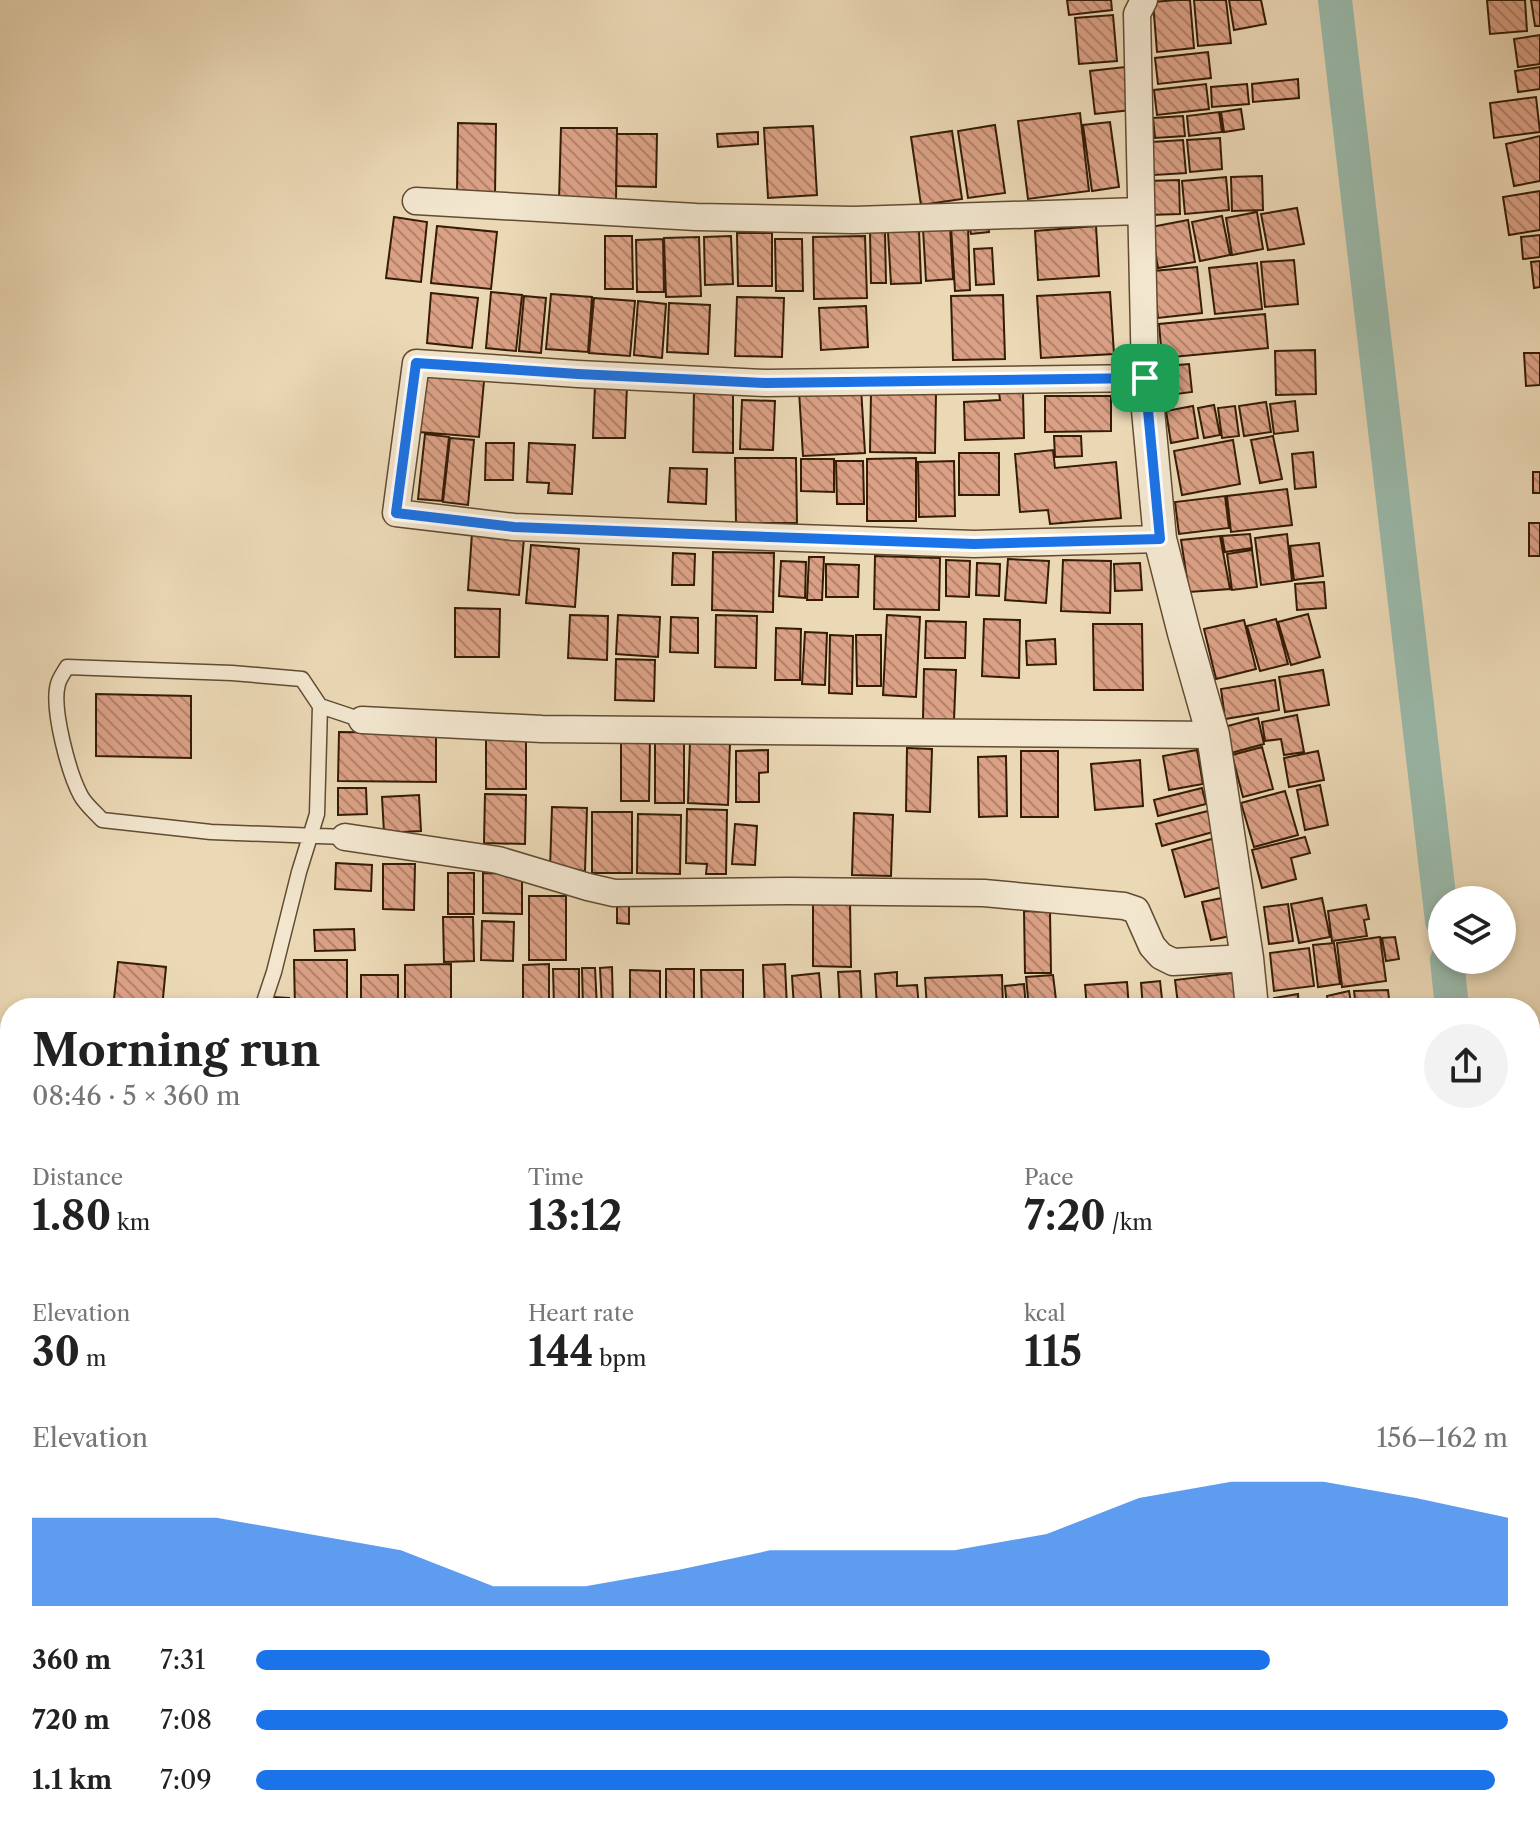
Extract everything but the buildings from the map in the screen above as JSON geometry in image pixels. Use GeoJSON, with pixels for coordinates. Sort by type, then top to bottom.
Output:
{"type":"FeatureCollection","features":[{"type":"Feature","properties":{"kind":"street"},"geometry":{"type":"LineString","coordinates":[[1144,0],[1137,14],[1145,378],[1160,539],[1213,735],[1251,998]]}},
{"type":"Feature","properties":{"kind":"street"},"geometry":{"type":"LineString","coordinates":[[416,201],[696,217],[823,220],[1141,211]]}},
{"type":"Feature","properties":{"kind":"street"},"geometry":{"type":"LineString","coordinates":[[1145,378],[766,383],[416,363],[396,513],[514,527],[758,537],[974,544],[1160,539]]}},
{"type":"Feature","properties":{"kind":"street"},"geometry":{"type":"LineString","coordinates":[[362,720],[542,729],[1213,735]]}},
{"type":"Feature","properties":{"kind":"street"},"geometry":{"type":"LineString","coordinates":[[345,837],[498,860],[614,893],[984,893],[1124,906],[1136,910],[1152,946],[1161,956],[1173,962],[1247,958]]}},
{"type":"Feature","properties":{"kind":"lane"},"geometry":{"type":"LineString","coordinates":[[265,998],[274,972],[311,835],[317,814],[320,706],[302,679],[232,673],[67,667],[58,684],[57,704],[67,764],[82,798],[102,820],[211,832],[311,835],[345,837]]}},
{"type":"Feature","properties":{"kind":"lane"},"geometry":{"type":"LineString","coordinates":[[320,706],[362,720]]}},
{"type":"Feature","properties":{"kind":"waterway"},"geometry":{"type":"LineString","coordinates":[[1335,0],[1438,886]]}},
{"type":"Feature","properties":{"kind":"waterway"},"geometry":{"type":"LineString","coordinates":[[1448,974],[1451,998]]}},
{"type":"Feature","properties":{"kind":"route"},"geometry":{"type":"LineString","coordinates":[[416,363],[766,383],[1145,378],[1160,539],[974,544],[514,527],[396,513],[416,363]]}}]}
